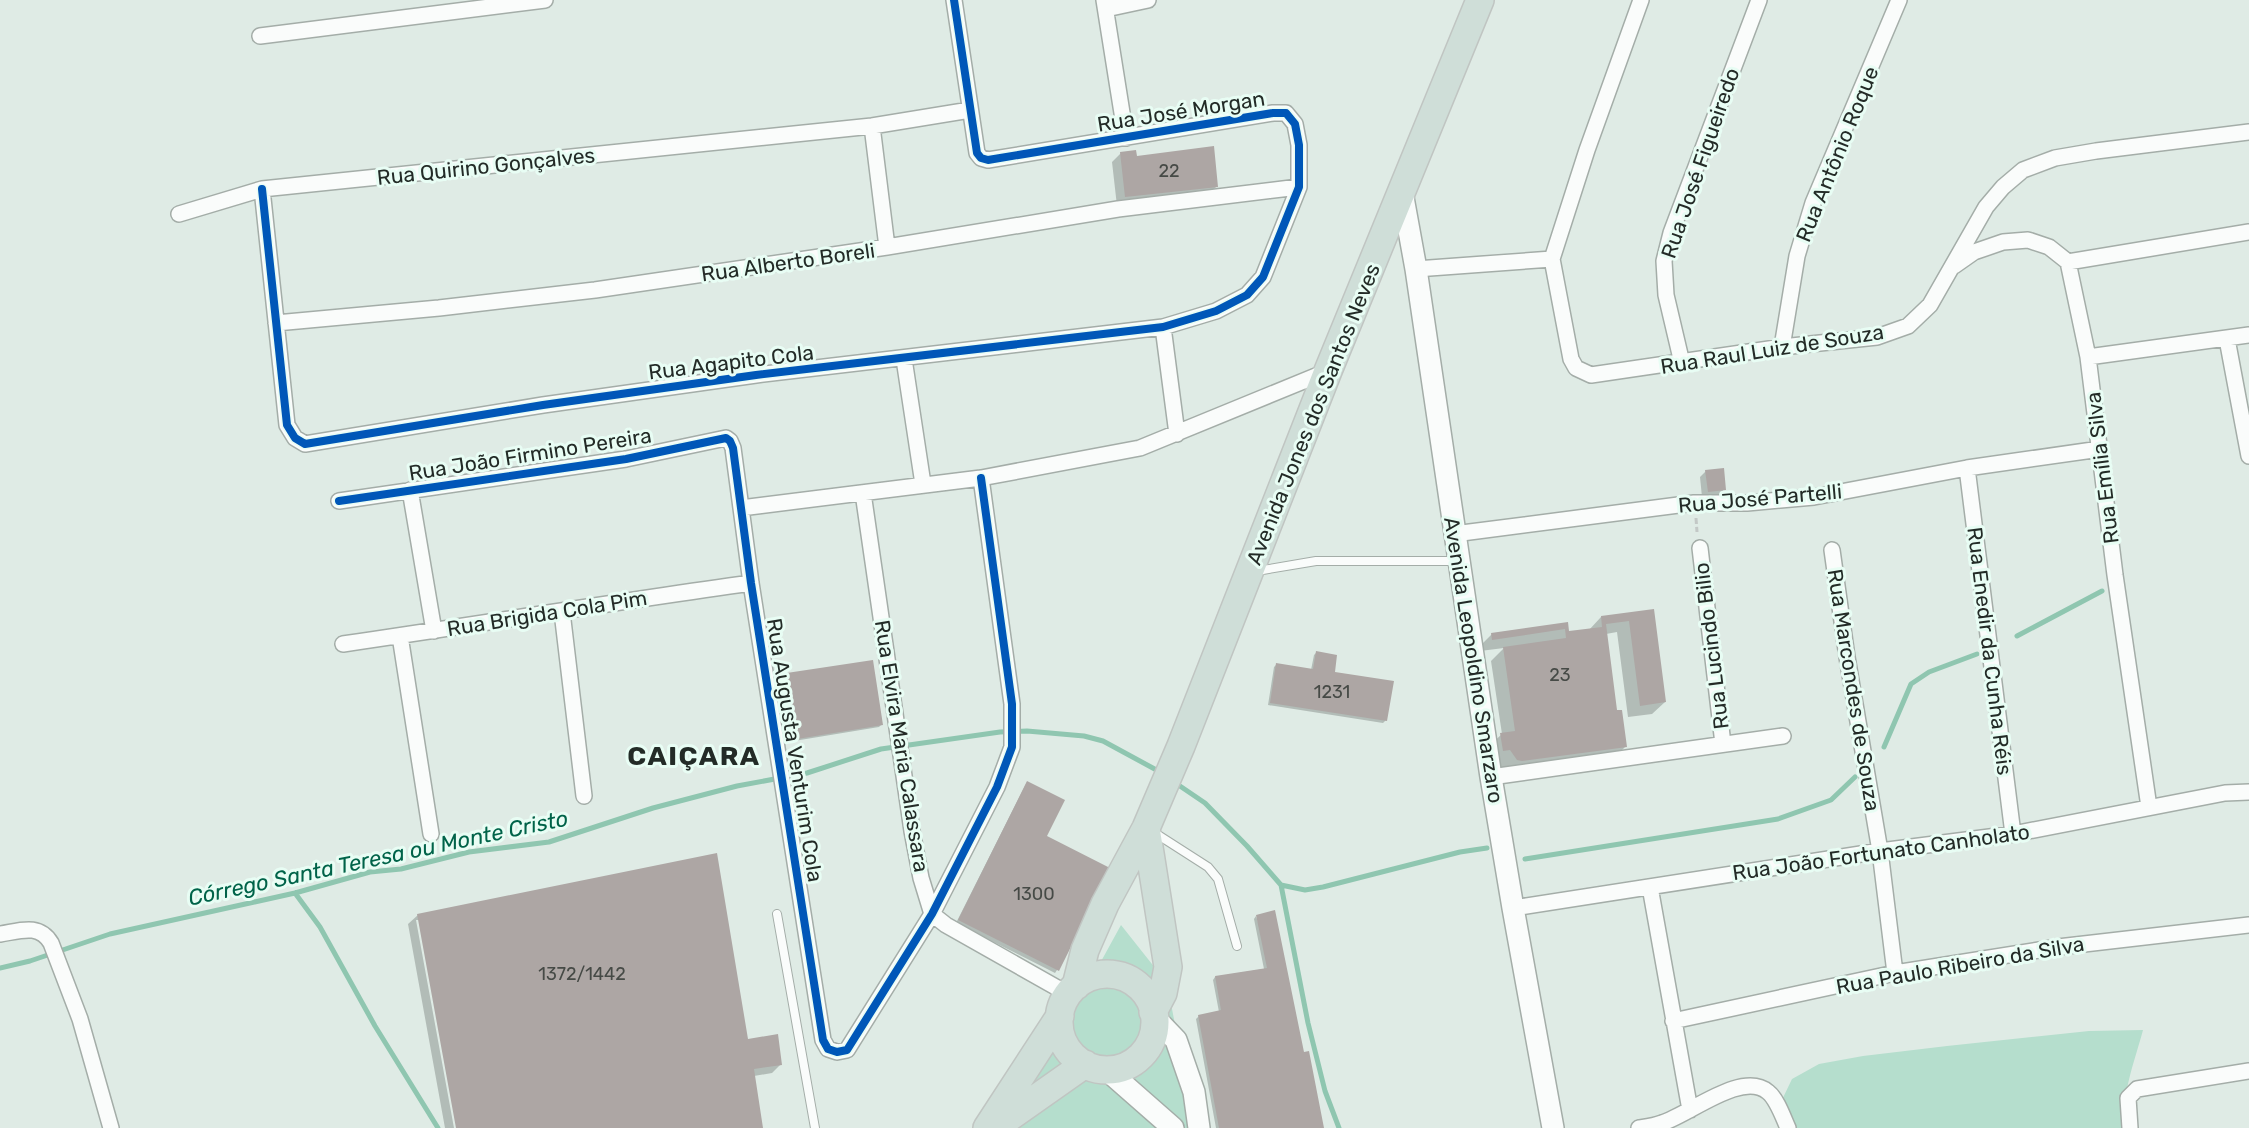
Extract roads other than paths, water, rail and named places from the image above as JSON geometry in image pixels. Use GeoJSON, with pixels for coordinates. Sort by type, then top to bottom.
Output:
{"type":"FeatureCollection","features":[{"type":"Feature","properties":{"kind":"highway","name":"Avenida Jones dos Santos Neves"},"geometry":{"type":"LineString","coordinates":[[1096,1067],[1068,1049],[1063,1039],[1068,999],[1085,950],[1105,904],[1146,828],[1181,746],[1328,371],[1480,0]]}},
{"type":"Feature","properties":{"kind":"highway"},"geometry":{"type":"LineString","coordinates":[[994,1128],[1096,1067],[1129,1065],[1146,1050],[1152,1040],[1154,1014],[1163,993],[1168,967],[1146,828]]}},
{"type":"Feature","properties":{"kind":"highway"},"geometry":{"type":"LineString","coordinates":[[1068,999],[1096,976],[1119,976],[1139,987],[1146,995],[1154,1014]]}},
{"type":"Feature","properties":{"kind":"highway","name":"Avenida Jones dos Santos Neves"},"geometry":{"type":"LineString","coordinates":[[987,1128],[1068,999]]}},
{"type":"Feature","properties":{"kind":"street"},"geometry":{"type":"LineString","coordinates":[[260,36],[545,0]]}},
{"type":"Feature","properties":{"kind":"street"},"geometry":{"type":"LineString","coordinates":[[954,0],[970,110]]}},
{"type":"Feature","properties":{"kind":"street"},"geometry":{"type":"LineString","coordinates":[[1126,138],[1105,4],[1148,0]]}},
{"type":"Feature","properties":{"kind":"street"},"geometry":{"type":"LineString","coordinates":[[1416,269],[1552,259],[1587,150],[1641,0]]}},
{"type":"Feature","properties":{"kind":"street","name":"Rua José Figueiredo"},"geometry":{"type":"LineString","coordinates":[[1682,363],[1666,296],[1664,261],[1671,233],[1759,0]]}},
{"type":"Feature","properties":{"kind":"street","name":"Rua Antônio Roque"},"geometry":{"type":"LineString","coordinates":[[1782,348],[1797,256],[1813,203],[1899,0]]}},
{"type":"Feature","properties":{"kind":"street","name":"Rua Quirino Gonçalves"},"geometry":{"type":"LineString","coordinates":[[178,214],[262,189],[872,126],[970,110]]}},
{"type":"Feature","properties":{"kind":"street","name":"Rua José Morgan"},"geometry":{"type":"LineString","coordinates":[[970,110],[977,153],[981,158],[988,160],[1272,113],[1286,114],[1294,124],[1299,145],[1299,187],[1263,277],[1247,295],[1216,311],[1163,327]]}},
{"type":"Feature","properties":{"kind":"street"},"geometry":{"type":"LineString","coordinates":[[872,126],[888,247]]}},
{"type":"Feature","properties":{"kind":"street","name":"Rua Raul Luiz de Souza"},"geometry":{"type":"LineString","coordinates":[[1552,259],[1571,359],[1576,368],[1591,375],[1876,336],[1908,326],[1930,305],[1986,207],[2003,187],[2023,170],[2055,158],[2096,151],[2249,132]]}},
{"type":"Feature","properties":{"kind":"street","name":"Rua Alberto Boreli"},"geometry":{"type":"LineString","coordinates":[[276,323],[439,308],[595,290],[888,247],[1118,209],[1299,187]]}},
{"type":"Feature","properties":{"kind":"street"},"geometry":{"type":"LineString","coordinates":[[262,189],[276,323]]}},
{"type":"Feature","properties":{"kind":"street","name":"Avenida Leopoldino Smarzaro"},"geometry":{"type":"LineString","coordinates":[[1402,192],[1416,269],[1491,777],[1554,1128]]}},
{"type":"Feature","properties":{"kind":"street"},"geometry":{"type":"LineString","coordinates":[[1949,269],[1974,252],[2003,242],[2028,240],[2049,247],[2068,262],[2249,232]]}},
{"type":"Feature","properties":{"kind":"street","name":"Rua Emília Silva"},"geometry":{"type":"LineString","coordinates":[[2068,262],[2088,357],[2115,576],[2149,807]]}},
{"type":"Feature","properties":{"kind":"street","name":"Rua Agapito Cola"},"geometry":{"type":"LineString","coordinates":[[276,323],[287,425],[295,438],[305,444],[543,405],[756,375],[1163,327]]}},
{"type":"Feature","properties":{"kind":"street"},"geometry":{"type":"LineString","coordinates":[[1163,327],[1177,434]]}},
{"type":"Feature","properties":{"kind":"street"},"geometry":{"type":"LineString","coordinates":[[2088,357],[2249,335]]}},
{"type":"Feature","properties":{"kind":"street"},"geometry":{"type":"LineString","coordinates":[[2227,339],[2249,456]]}},
{"type":"Feature","properties":{"kind":"street"},"geometry":{"type":"LineString","coordinates":[[904,359],[923,484]]}},
{"type":"Feature","properties":{"kind":"street"},"geometry":{"type":"LineString","coordinates":[[741,508],[981,478],[1140,448],[1328,371]]}},
{"type":"Feature","properties":{"kind":"street","name":"Rua João Firmino Pereira"},"geometry":{"type":"LineString","coordinates":[[339,501],[626,459],[726,438]]}},
{"type":"Feature","properties":{"kind":"street","name":"Rua Augusta Venturim Cola"},"geometry":{"type":"LineString","coordinates":[[726,438],[733,448],[751,584],[783,788],[823,1040],[828,1049],[837,1052],[847,1050],[932,914]]}},
{"type":"Feature","properties":{"kind":"street","name":"Rua José Partelli"},"geometry":{"type":"LineString","coordinates":[[1455,534],[1694,503],[1747,503],[1814,497],[1966,468],[2100,449]]}},
{"type":"Feature","properties":{"kind":"street","name":"Rua Enedir da Cunha Réis"},"geometry":{"type":"LineString","coordinates":[[1966,468],[2013,834]]}},
{"type":"Feature","properties":{"kind":"street"},"geometry":{"type":"LineString","coordinates":[[981,478],[1013,719],[1013,740],[1006,767],[997,787],[932,914],[946,925],[1068,999]]}},
{"type":"Feature","properties":{"kind":"street"},"geometry":{"type":"LineString","coordinates":[[410,490],[434,631]]}},
{"type":"Feature","properties":{"kind":"street","name":"Rua Elvira Maria Calassara"},"geometry":{"type":"LineString","coordinates":[[863,493],[921,878],[932,914]]}},
{"type":"Feature","properties":{"kind":"street","name":"Rua Lucindo Bilio"},"geometry":{"type":"LineString","coordinates":[[1700,549],[1723,744]]}},
{"type":"Feature","properties":{"kind":"street","name":"Rua Marcondes de Souza"},"geometry":{"type":"LineString","coordinates":[[1832,550],[1847,657],[1880,850],[1895,973]]}},
{"type":"Feature","properties":{"kind":"street","name":"Rua Brigida Cola Pim"},"geometry":{"type":"LineString","coordinates":[[343,644],[628,600],[751,584]]}},
{"type":"Feature","properties":{"kind":"street"},"geometry":{"type":"LineString","coordinates":[[562,612],[584,796]]}},
{"type":"Feature","properties":{"kind":"street"},"geometry":{"type":"LineString","coordinates":[[400,636],[431,834]]}},
{"type":"Feature","properties":{"kind":"street"},"geometry":{"type":"LineString","coordinates":[[1491,777],[1783,736]]}},
{"type":"Feature","properties":{"kind":"street","name":"Rua João Fortunato Canholato"},"geometry":{"type":"LineString","coordinates":[[1513,908],[1880,850],[2013,834],[2225,793],[2249,792]]}},
{"type":"Feature","properties":{"kind":"street"},"geometry":{"type":"LineString","coordinates":[[1650,887],[1690,1110]]}},
{"type":"Feature","properties":{"kind":"street","name":"Rua Paulo Ribeiro da Silva"},"geometry":{"type":"LineString","coordinates":[[1673,1021],[1895,973],[2058,947],[2249,925]]}},
{"type":"Feature","properties":{"kind":"street"},"geometry":{"type":"LineString","coordinates":[[0,934],[40,930],[46,934],[80,1019],[111,1128]]}},
{"type":"Feature","properties":{"kind":"street"},"geometry":{"type":"LineString","coordinates":[[1154,1014],[1176,1040],[1194,1092],[1199,1128]]}},
{"type":"Feature","properties":{"kind":"street"},"geometry":{"type":"LineString","coordinates":[[1096,1067],[1173,1128]]}},
{"type":"Feature","properties":{"kind":"street"},"geometry":{"type":"LineString","coordinates":[[2130,1128],[2128,1098],[2137,1089],[2249,1071]]}},
{"type":"Feature","properties":{"kind":"street"},"geometry":{"type":"LineString","coordinates":[[1639,1128],[1662,1124],[1741,1086],[1759,1086],[1769,1093],[1788,1128]]}},
{"type":"Feature","properties":{"kind":"lane"},"geometry":{"type":"LineString","coordinates":[[1249,572],[1316,561],[1459,561]]}},
{"type":"Feature","properties":{"kind":"lane"},"geometry":{"type":"LineString","coordinates":[[1146,828],[1208,867],[1218,879],[1237,946]]}},
{"type":"Feature","properties":{"kind":"lane"},"geometry":{"type":"LineString","coordinates":[[777,914],[815,1128]]}},
{"type":"Feature","properties":{"kind":"waterway"},"geometry":{"type":"LineString","coordinates":[[2017,636],[2102,591]]}},
{"type":"Feature","properties":{"kind":"waterway"},"geometry":{"type":"LineString","coordinates":[[1884,747],[1911,684],[1929,672],[1977,654]]}},
{"type":"Feature","properties":{"kind":"waterway","name":"Córrego Santa Teresa ou Monte Cristo"},"geometry":{"type":"LineString","coordinates":[[0,968],[30,961],[110,934],[295,893],[370,872],[401,869],[469,852],[549,842],[653,808],[737,786],[807,773],[881,749],[1000,732],[1027,731],[1084,736],[1103,741],[1162,773]]}},
{"type":"Feature","properties":{"kind":"waterway"},"geometry":{"type":"LineString","coordinates":[[1525,859],[1778,819],[1831,800],[1855,777]]}},
{"type":"Feature","properties":{"kind":"waterway","name":"Córrego Santa Teresa ou Monte Cristo"},"geometry":{"type":"LineString","coordinates":[[1174,782],[1205,803],[1281,885],[1308,1023],[1325,1091],[1339,1128]]}},
{"type":"Feature","properties":{"kind":"waterway"},"geometry":{"type":"LineString","coordinates":[[1281,885],[1305,890],[1323,887],[1460,852],[1487,848]]}},
{"type":"Feature","properties":{"kind":"waterway"},"geometry":{"type":"LineString","coordinates":[[295,893],[320,927],[375,1026],[438,1128]]}},
{"type":"Feature","properties":{"kind":"district","name":"CAIÇARA"},"geometry":{"type":"Point","coordinates":[694,756]}}]}
